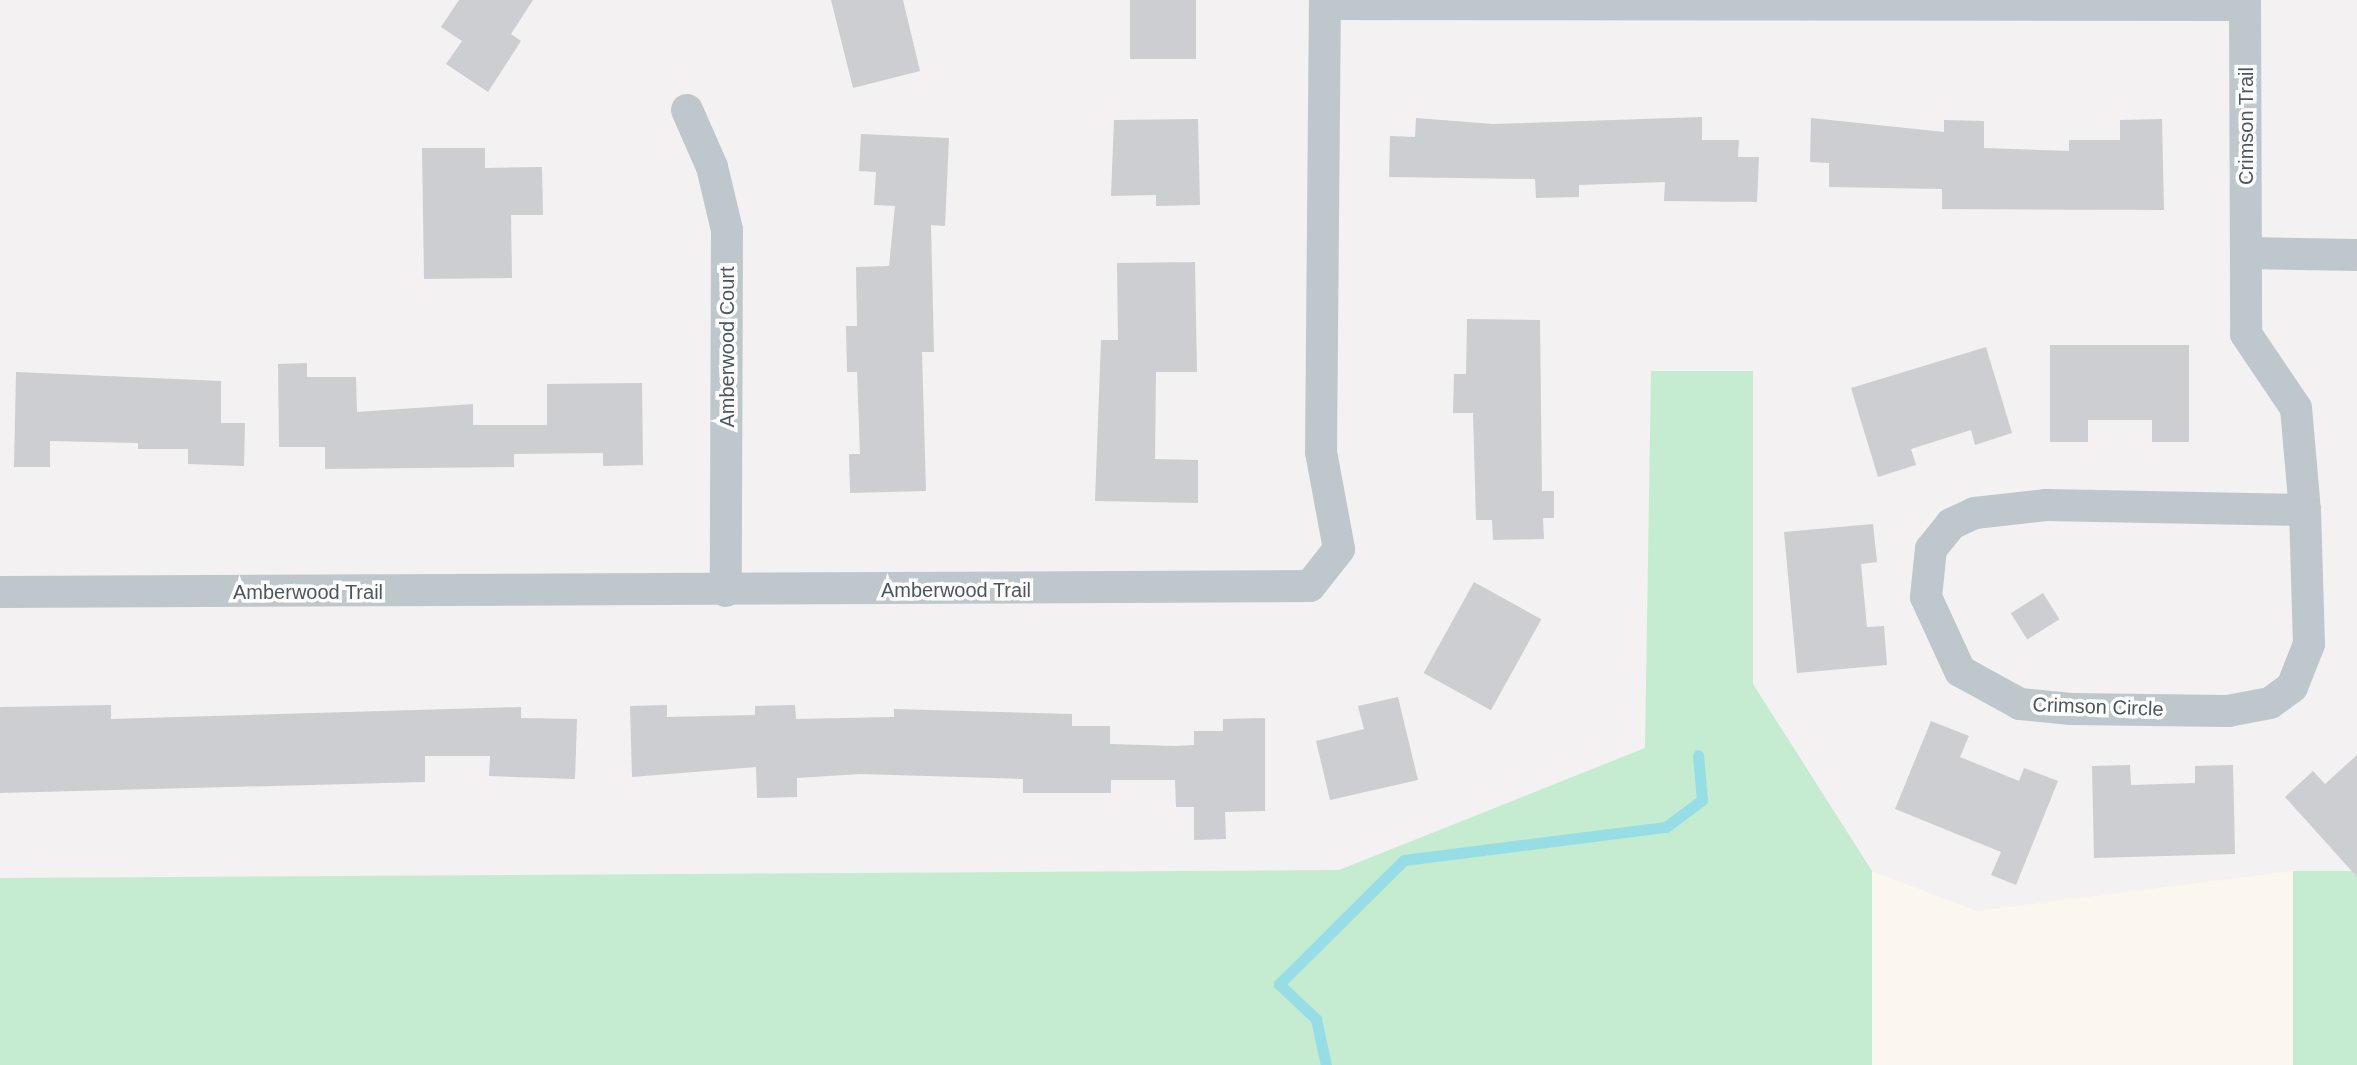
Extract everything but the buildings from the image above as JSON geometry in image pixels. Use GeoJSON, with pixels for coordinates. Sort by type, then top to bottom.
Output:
{"type":"FeatureCollection","features":[{"type":"Feature","properties":{"kind":"street"},"geometry":{"type":"LineString","coordinates":[[1325,2],[2245,2]]}},
{"type":"Feature","properties":{"kind":"street","name":"Amberwood Trail"},"geometry":{"type":"LineString","coordinates":[[0,592],[1294,591],[1320,581],[1339,549],[1321,452],[1325,2]]}},
{"type":"Feature","properties":{"kind":"street","name":"Crimson Trail"},"geometry":{"type":"LineString","coordinates":[[2245,2],[2247,253]]}},
{"type":"Feature","properties":{"kind":"street","name":"Amberwood Court"},"geometry":{"type":"LineString","coordinates":[[687,110],[712,167],[727,230],[726,591]]}},
{"type":"Feature","properties":{"kind":"street"},"geometry":{"type":"LineString","coordinates":[[2247,253],[2357,255]]}},
{"type":"Feature","properties":{"kind":"street","name":"Crimson Circle"},"geometry":{"type":"LineString","coordinates":[[2247,253],[2246,334],[2296,408],[2305,510],[2309,644],[2305,666],[2270,703],[2228,711],[2020,704],[1960,671],[1932,622],[1924,574],[1931,549],[1951,524],[1975,513],[2046,505],[2305,510]]}},
{"type":"Feature","properties":{"kind":"shaded area"},"geometry":{"type":"Polygon","coordinates":[[[1872,871],[1977,911],[2293,871],[2294,1065],[1872,1065],[1872,871]]]}},
{"type":"Feature","properties":{"kind":"green space"},"geometry":{"type":"Polygon","coordinates":[[[1651,371],[1753,371],[1753,684],[1872,871],[1872,1065],[0,1065],[0,878],[1339,870],[1645,748],[1651,371]]]}},
{"type":"Feature","properties":{"kind":"green space"},"geometry":{"type":"Polygon","coordinates":[[[2293,871],[2357,871],[2357,1065],[2293,1065],[2293,871]]]}},
{"type":"Feature","properties":{"kind":"waterway"},"geometry":{"type":"LineString","coordinates":[[1326,1065],[1316,1019],[1279,984],[1404,860],[1666,827],[1702,800],[1698,755]]}}]}
